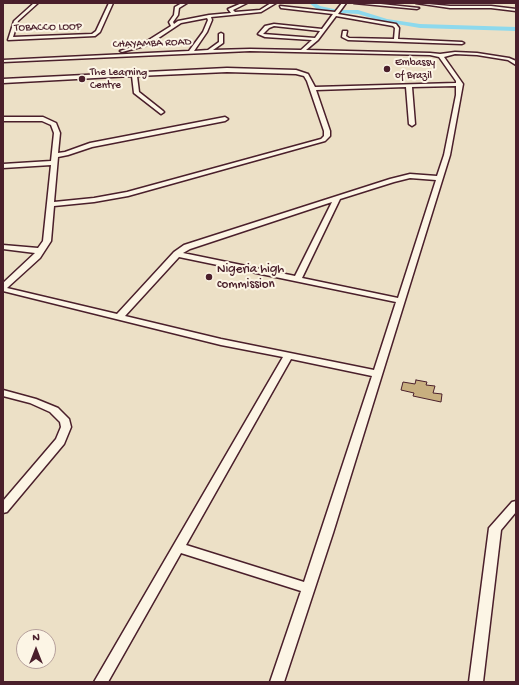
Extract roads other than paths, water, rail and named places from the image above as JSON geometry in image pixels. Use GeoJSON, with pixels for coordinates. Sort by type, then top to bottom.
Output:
{"type":"FeatureCollection","features":[{"type":"Feature","properties":{"kind":"street","name":"TOBACCO LOOP"},"geometry":{"type":"LineString","coordinates":[[36,3],[16,21],[10,40],[93,35],[98,32],[111,3]]}},
{"type":"Feature","properties":{"kind":"street"},"geometry":{"type":"LineString","coordinates":[[173,26],[171,22],[176,15],[177,7],[185,3]]}},
{"type":"Feature","properties":{"kind":"street"},"geometry":{"type":"LineString","coordinates":[[237,13],[230,11],[245,3]]}},
{"type":"Feature","properties":{"kind":"street"},"geometry":{"type":"LineString","coordinates":[[267,12],[287,3]]}},
{"type":"Feature","properties":{"kind":"street"},"geometry":{"type":"LineString","coordinates":[[302,51],[316,39],[344,4],[350,3]]}},
{"type":"Feature","properties":{"kind":"street"},"geometry":{"type":"LineString","coordinates":[[356,3],[417,10],[419,3],[454,8],[492,5],[516,10]]}},
{"type":"Feature","properties":{"kind":"street"},"geometry":{"type":"LineString","coordinates":[[263,4],[273,4]]}},
{"type":"Feature","properties":{"kind":"street"},"geometry":{"type":"LineString","coordinates":[[135,54],[142,46],[173,26],[190,19],[261,11],[273,4]]}},
{"type":"Feature","properties":{"kind":"street"},"geometry":{"type":"LineString","coordinates":[[281,7],[336,14],[394,25],[397,28],[396,40]]}},
{"type":"Feature","properties":{"kind":"street"},"geometry":{"type":"LineString","coordinates":[[191,52],[207,28],[210,20],[209,16]]}},
{"type":"Feature","properties":{"kind":"street"},"geometry":{"type":"LineString","coordinates":[[311,29],[318,28],[326,21],[331,21]]}},
{"type":"Feature","properties":{"kind":"street"},"geometry":{"type":"LineString","coordinates":[[316,39],[260,35],[267,27],[274,25],[322,30]]}},
{"type":"Feature","properties":{"kind":"street"},"geometry":{"type":"LineString","coordinates":[[345,32],[344,37],[348,39],[462,43]]}},
{"type":"Feature","properties":{"kind":"street"},"geometry":{"type":"LineString","coordinates":[[205,52],[221,42],[221,34]]}},
{"type":"Feature","properties":{"kind":"street"},"geometry":{"type":"LineString","coordinates":[[3,40],[10,40]]}},
{"type":"Feature","properties":{"kind":"street"},"geometry":{"type":"LineString","coordinates":[[416,42],[416,54]]}},
{"type":"Feature","properties":{"kind":"street"},"geometry":{"type":"LineString","coordinates":[[110,56],[118,52],[142,46]]}},
{"type":"Feature","properties":{"kind":"street","name":"CHAYAMBA ROAD"},"geometry":{"type":"LineString","coordinates":[[3,61],[191,52],[302,51],[440,56],[455,53],[477,54],[509,59],[516,64]]}},
{"type":"Feature","properties":{"kind":"street"},"geometry":{"type":"LineString","coordinates":[[278,682],[447,155],[460,84],[457,77],[440,56]]}},
{"type":"Feature","properties":{"kind":"street"},"geometry":{"type":"LineString","coordinates":[[3,81],[214,70],[296,72],[307,76],[327,131],[326,137],[320,141],[128,194],[94,200],[51,204]]}},
{"type":"Feature","properties":{"kind":"street"},"geometry":{"type":"LineString","coordinates":[[134,74],[136,92],[141,98],[161,112]]}},
{"type":"Feature","properties":{"kind":"street"},"geometry":{"type":"LineString","coordinates":[[312,89],[460,84]]}},
{"type":"Feature","properties":{"kind":"street"},"geometry":{"type":"LineString","coordinates":[[409,85],[412,124]]}},
{"type":"Feature","properties":{"kind":"street"},"geometry":{"type":"LineString","coordinates":[[3,119],[36,118],[50,122],[56,128],[56,155],[47,241],[41,251],[3,288]]}},
{"type":"Feature","properties":{"kind":"street"},"geometry":{"type":"LineString","coordinates":[[56,155],[70,153],[90,145],[225,119]]}},
{"type":"Feature","properties":{"kind":"street"},"geometry":{"type":"LineString","coordinates":[[3,166],[54,163]]}},
{"type":"Feature","properties":{"kind":"street"},"geometry":{"type":"LineString","coordinates":[[119,317],[177,254],[187,246],[402,177],[440,178]]}},
{"type":"Feature","properties":{"kind":"street"},"geometry":{"type":"LineString","coordinates":[[297,280],[338,197]]}},
{"type":"Feature","properties":{"kind":"street"},"geometry":{"type":"LineString","coordinates":[[3,247],[41,251]]}},
{"type":"Feature","properties":{"kind":"street"},"geometry":{"type":"LineString","coordinates":[[177,254],[401,301]]}},
{"type":"Feature","properties":{"kind":"street"},"geometry":{"type":"LineString","coordinates":[[3,288],[119,317],[288,356],[377,374]]}},
{"type":"Feature","properties":{"kind":"street"},"geometry":{"type":"LineString","coordinates":[[101,682],[288,356]]}},
{"type":"Feature","properties":{"kind":"street"},"geometry":{"type":"LineString","coordinates":[[3,393],[50,408],[60,415],[66,427],[60,441],[3,509]]}},
{"type":"Feature","properties":{"kind":"street"},"geometry":{"type":"LineString","coordinates":[[476,682],[495,528],[516,506]]}},
{"type":"Feature","properties":{"kind":"street"},"geometry":{"type":"LineString","coordinates":[[178,547],[308,588]]}},
{"type":"Feature","properties":{"kind":"waterway"},"geometry":{"type":"LineString","coordinates":[[312,3],[318,8],[335,10]]}},
{"type":"Feature","properties":{"kind":"waterway"},"geometry":{"type":"LineString","coordinates":[[341,11],[358,12],[385,20],[420,26],[516,29]]}},
{"type":"Feature","properties":{"kind":"place","name":"Embassy of Brazil"},"geometry":{"type":"Point","coordinates":[387,69]}},
{"type":"Feature","properties":{"kind":"place","name":"The Learning Centre"},"geometry":{"type":"Point","coordinates":[82,79]}},
{"type":"Feature","properties":{"kind":"place","name":"Nigeria high commission"},"geometry":{"type":"Point","coordinates":[209,277]}}]}
